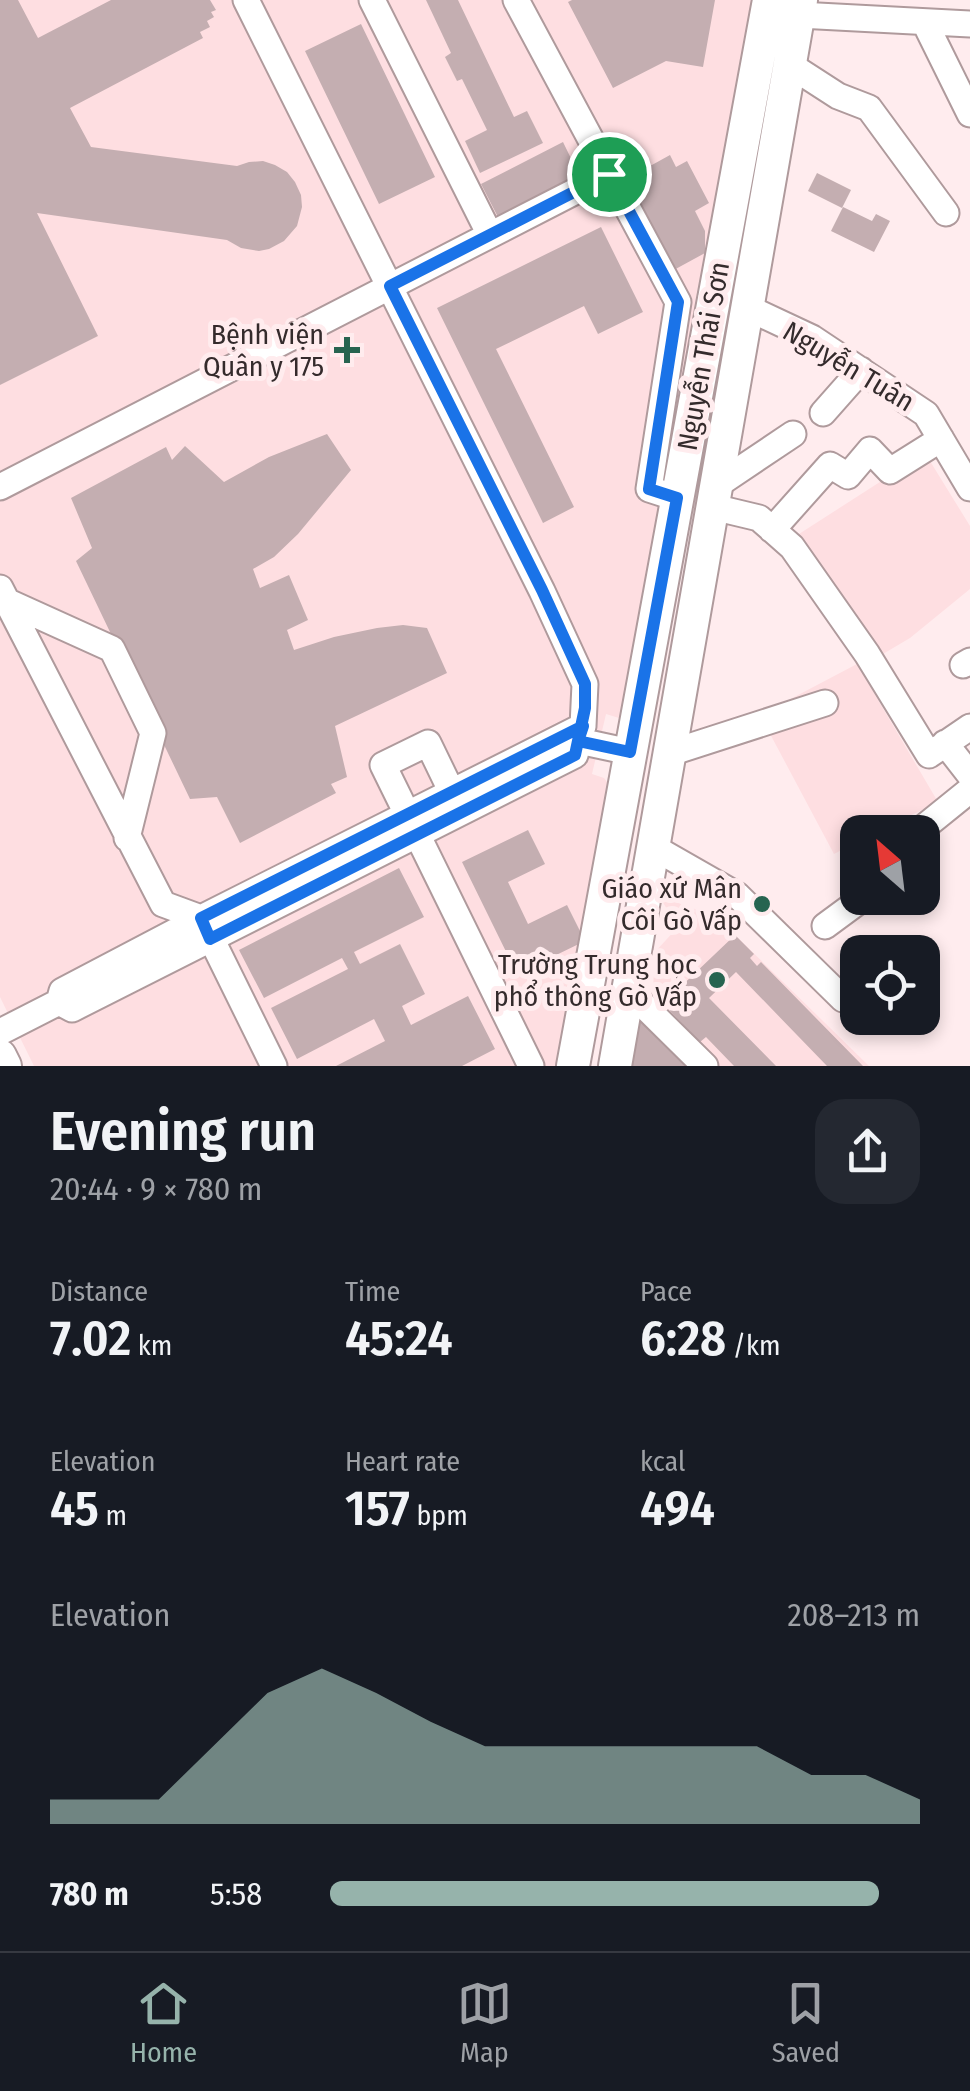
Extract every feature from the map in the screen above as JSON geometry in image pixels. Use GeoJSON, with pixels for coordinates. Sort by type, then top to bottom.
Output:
{"type":"FeatureCollection","features":[{"type":"Feature","properties":{"kind":"main road","name":"Nguyễn Thái Sơn"},"geometry":{"type":"LineString","coordinates":[[572,1066],[768,0]]}},
{"type":"Feature","properties":{"kind":"main road","name":"Nguyễn Thái Sơn"},"geometry":{"type":"LineString","coordinates":[[615,1066],[800,7]]}},
{"type":"Feature","properties":{"kind":"main road"},"geometry":{"type":"LineString","coordinates":[[630,752],[670,753]]}},
{"type":"Feature","properties":{"kind":"main road"},"geometry":{"type":"LineString","coordinates":[[0,1056],[5,1066]]}},
{"type":"Feature","properties":{"kind":"street"},"geometry":{"type":"LineString","coordinates":[[246,0],[542,590],[585,684],[581,734]]}},
{"type":"Feature","properties":{"kind":"street"},"geometry":{"type":"LineString","coordinates":[[372,0],[490,235]]}},
{"type":"Feature","properties":{"kind":"street"},"geometry":{"type":"LineString","coordinates":[[516,0],[678,302],[649,489],[677,498]]}},
{"type":"Feature","properties":{"kind":"street"},"geometry":{"type":"LineString","coordinates":[[800,7],[970,24]]}},
{"type":"Feature","properties":{"kind":"street"},"geometry":{"type":"LineString","coordinates":[[924,22],[970,114]]}},
{"type":"Feature","properties":{"kind":"street"},"geometry":{"type":"LineString","coordinates":[[790,65],[838,96],[869,108],[946,213]]}},
{"type":"Feature","properties":{"kind":"street"},"geometry":{"type":"LineString","coordinates":[[0,487],[609,174]]}},
{"type":"Feature","properties":{"kind":"street","name":"Nguyễn Tuân"},"geometry":{"type":"LineString","coordinates":[[748,308],[812,338],[926,414],[970,488]]}},
{"type":"Feature","properties":{"kind":"street"},"geometry":{"type":"LineString","coordinates":[[823,413],[860,370]]}},
{"type":"Feature","properties":{"kind":"street"},"geometry":{"type":"LineString","coordinates":[[793,434],[715,496],[759,518],[792,547],[937,749],[970,776]]}},
{"type":"Feature","properties":{"kind":"street"},"geometry":{"type":"LineString","coordinates":[[772,530],[830,465],[848,476],[870,450],[890,470],[941,439]]}},
{"type":"Feature","properties":{"kind":"street"},"geometry":{"type":"LineString","coordinates":[[3,595],[112,649],[153,733],[127,838]]}},
{"type":"Feature","properties":{"kind":"street"},"geometry":{"type":"LineString","coordinates":[[3,595],[163,904],[205,929],[274,1066]]}},
{"type":"Feature","properties":{"kind":"street"},"geometry":{"type":"LineString","coordinates":[[670,753],[825,703]]}},
{"type":"Feature","properties":{"kind":"street"},"geometry":{"type":"LineString","coordinates":[[937,749],[970,727]]}},
{"type":"Feature","properties":{"kind":"street"},"geometry":{"type":"LineString","coordinates":[[0,1032],[60,1002],[72,1009],[205,929],[413,825],[581,734],[630,752]]}},
{"type":"Feature","properties":{"kind":"street"},"geometry":{"type":"LineString","coordinates":[[457,802],[428,743],[383,765],[531,1066]]}},
{"type":"Feature","properties":{"kind":"street"},"geometry":{"type":"LineString","coordinates":[[939,815],[970,790]]}},
{"type":"Feature","properties":{"kind":"street"},"geometry":{"type":"LineString","coordinates":[[653,847],[737,896],[840,995]]}},
{"type":"Feature","properties":{"kind":"street"},"geometry":{"type":"LineString","coordinates":[[825,926],[840,915]]}},
{"type":"Feature","properties":{"kind":"street"},"geometry":{"type":"LineString","coordinates":[[628,990],[705,1066]]}},
{"type":"Feature","properties":{"kind":"shaded area","name":"Bệnh viện Quân y 175"},"geometry":{"type":"Polygon","coordinates":[[[0,0],[757,0],[630,712],[619,718],[606,714],[592,774],[604,778],[614,791],[566,1066],[34,1066],[0,997],[0,0]]]}},
{"type":"Feature","properties":{"kind":"shaded area"},"geometry":{"type":"Polygon","coordinates":[[[925,453],[970,526],[970,589],[910,638],[866,664],[785,543],[925,453]]]}},
{"type":"Feature","properties":{"kind":"shaded area"},"geometry":{"type":"Polygon","coordinates":[[[857,664],[938,802],[912,815],[840,815],[840,851],[834,854],[760,715],[857,664]]]}},
{"type":"Feature","properties":{"kind":"shaded area","name":"Trường Trung học phổ thông Gò Vấp"},"geometry":{"type":"Polygon","coordinates":[[[659,896],[703,912],[735,935],[869,1066],[713,1066],[653,1006],[654,953],[678,927],[659,896]]]}},
{"type":"Feature","properties":{"kind":"building"},"geometry":{"type":"Polygon","coordinates":[[[0,0],[18,0],[38,38],[111,0],[210,0],[216,10],[207,21],[210,27],[200,32],[203,38],[70,108],[91,147],[237,166],[263,161],[275,165],[295,182],[302,207],[297,226],[284,241],[259,251],[241,248],[227,240],[37,213],[98,336],[0,385],[0,0]]]}},
{"type":"Feature","properties":{"kind":"building"},"geometry":{"type":"Polygon","coordinates":[[[426,0],[458,0],[514,117],[527,111],[543,143],[480,173],[465,141],[487,130],[462,79],[457,81],[445,57],[451,53],[426,0]]]}},
{"type":"Feature","properties":{"kind":"building"},"geometry":{"type":"Polygon","coordinates":[[[715,0],[703,67],[666,61],[613,88],[568,2],[715,0]]]}},
{"type":"Feature","properties":{"kind":"building"},"geometry":{"type":"Polygon","coordinates":[[[361,24],[435,177],[379,204],[305,51],[361,24]]]}},
{"type":"Feature","properties":{"kind":"building"},"geometry":{"type":"Polygon","coordinates":[[[563,142],[581,179],[500,221],[481,184],[563,142]]]}},
{"type":"Feature","properties":{"kind":"building"},"geometry":{"type":"Polygon","coordinates":[[[670,155],[676,167],[687,161],[709,203],[695,211],[705,231],[705,253],[672,271],[623,181],[670,155]]]}},
{"type":"Feature","properties":{"kind":"building"},"geometry":{"type":"Polygon","coordinates":[[[817,173],[851,190],[842,208],[808,191],[817,173]]]}},
{"type":"Feature","properties":{"kind":"building"},"geometry":{"type":"Polygon","coordinates":[[[843,207],[872,221],[876,214],[890,221],[874,252],[831,231],[843,207]]]}},
{"type":"Feature","properties":{"kind":"building"},"geometry":{"type":"Polygon","coordinates":[[[601,227],[643,312],[598,334],[584,306],[496,349],[574,507],[543,523],[437,308],[601,227]]]}},
{"type":"Feature","properties":{"kind":"building"},"geometry":{"type":"Polygon","coordinates":[[[327,434],[351,470],[298,534],[274,557],[253,569],[260,588],[289,575],[308,620],[287,630],[294,650],[377,628],[427,628],[447,673],[335,726],[347,777],[331,784],[336,793],[240,843],[217,797],[190,799],[76,561],[92,548],[71,498],[166,447],[172,460],[185,446],[224,482],[269,457],[327,434]]]}},
{"type":"Feature","properties":{"kind":"building"},"geometry":{"type":"Polygon","coordinates":[[[528,830],[545,864],[508,882],[528,924],[567,905],[585,941],[517,974],[462,862],[528,830]]]}},
{"type":"Feature","properties":{"kind":"building"},"geometry":{"type":"Polygon","coordinates":[[[399,868],[424,917],[354,952],[360,964],[400,944],[425,994],[402,1006],[411,1025],[468,996],[495,1049],[462,1066],[336,1066],[385,1041],[374,1019],[297,1059],[271,1008],[348,969],[342,958],[264,998],[239,950],[399,868]]]}},
{"type":"Feature","properties":{"kind":"building"},"geometry":{"type":"Polygon","coordinates":[[[735,935],[754,954],[750,958],[757,966],[761,962],[863,1066],[827,1066],[736,972],[709,998],[776,1066],[734,1066],[706,1037],[700,1042],[670,1011],[672,995],[735,935]]]}},
{"type":"Feature","properties":{"kind":"building"},"geometry":{"type":"Polygon","coordinates":[[[638,1017],[688,1066],[629,1066],[638,1017]]]}},
{"type":"Feature","properties":{"kind":"place","name":"Bệnh viện Quân y 175"},"geometry":{"type":"Point","coordinates":[347,350]}},
{"type":"Feature","properties":{"kind":"place","name":"Giáo xứ Mân Côi Gò Vấp"},"geometry":{"type":"Point","coordinates":[762,904]}},
{"type":"Feature","properties":{"kind":"place","name":"Trường Trung học phổ thông Gò Vấp"},"geometry":{"type":"Point","coordinates":[717,980]}},
{"type":"Feature","properties":{"kind":"route"},"geometry":{"type":"LineString","coordinates":[[609,174],[390,286],[585,684],[583,726],[578,741],[575,755],[210,939],[201,918],[583,726],[578,741],[630,752],[677,498],[649,489],[678,302],[609,174]]}}]}
